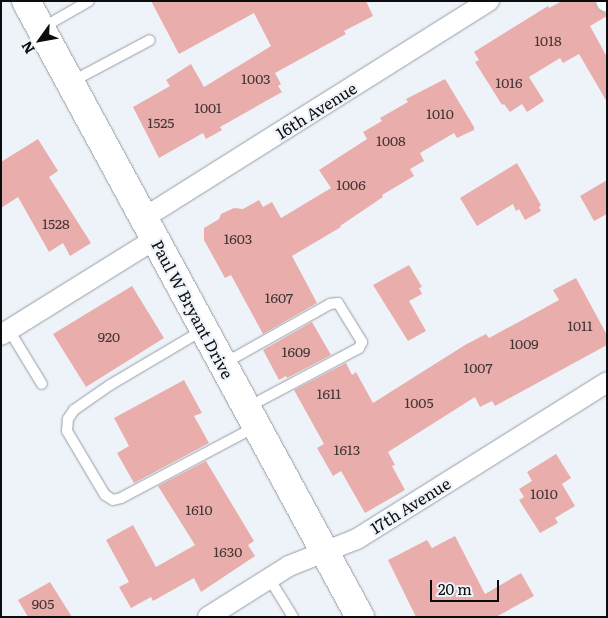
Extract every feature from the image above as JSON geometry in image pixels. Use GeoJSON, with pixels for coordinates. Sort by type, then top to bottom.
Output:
{"type":"FeatureCollection","features":[{"type":"Feature","properties":{"kind":"street","name":"Paul W Bryant Drive"},"geometry":{"type":"LineString","coordinates":[[26,1],[360,617]]}},
{"type":"Feature","properties":{"kind":"street","name":"16th Avenue"},"geometry":{"type":"LineString","coordinates":[[5,333],[150,228],[489,1]]}},
{"type":"Feature","properties":{"kind":"street","name":"17th Avenue"},"geometry":{"type":"LineString","coordinates":[[208,617],[290,566],[357,539],[607,382]]}},
{"type":"Feature","properties":{"kind":"lane"},"geometry":{"type":"LineString","coordinates":[[41,28],[89,1]]}},
{"type":"Feature","properties":{"kind":"lane"},"geometry":{"type":"LineString","coordinates":[[70,83],[150,40]]}},
{"type":"Feature","properties":{"kind":"lane"},"geometry":{"type":"LineString","coordinates":[[204,329],[110,385],[74,410],[68,419],[67,431],[105,495],[113,500],[121,498],[359,348],[362,342],[338,303],[330,304],[223,364]]}},
{"type":"Feature","properties":{"kind":"lane"},"geometry":{"type":"LineString","coordinates":[[5,333],[42,384]]}},
{"type":"Feature","properties":{"kind":"lane"},"geometry":{"type":"LineString","coordinates":[[269,578],[293,617]]}},
{"type":"Feature","properties":{"kind":"building"},"geometry":{"type":"Polygon","coordinates":[[[151,1],[366,1],[373,16],[344,31],[346,34],[275,73],[281,84],[278,86],[282,92],[220,127],[222,130],[206,139],[203,133],[159,158],[133,107],[170,86],[166,80],[191,64],[204,87],[271,46],[254,13],[179,54],[151,1]]]}},
{"type":"Feature","properties":{"kind":"building"},"geometry":{"type":"Polygon","coordinates":[[[562,1],[594,1],[598,9],[607,14],[607,16],[590,26],[607,57],[607,102],[579,54],[563,63],[560,58],[529,77],[544,101],[527,112],[522,104],[510,112],[504,104],[502,105],[475,62],[479,60],[474,52],[548,6],[549,8],[562,1]]]}},
{"type":"Feature","properties":{"kind":"building"},"geometry":{"type":"Polygon","coordinates":[[[445,79],[474,130],[457,138],[454,133],[420,153],[424,161],[410,169],[414,176],[382,195],[383,197],[341,227],[292,256],[317,303],[263,334],[231,275],[225,278],[204,240],[204,228],[219,219],[221,214],[234,208],[243,209],[259,200],[263,207],[272,202],[281,218],[331,188],[319,170],[367,139],[363,132],[382,121],[380,118],[408,102],[406,99],[445,79]]]}},
{"type":"Feature","properties":{"kind":"building"},"geometry":{"type":"Polygon","coordinates":[[[38,139],[58,171],[49,177],[91,243],[70,256],[63,243],[49,252],[18,197],[1,208],[1,162],[38,139]]]}},
{"type":"Feature","properties":{"kind":"building"},"geometry":{"type":"Polygon","coordinates":[[[517,163],[541,205],[539,207],[541,211],[525,220],[519,209],[516,211],[513,204],[477,226],[460,198],[517,163]]]}},
{"type":"Feature","properties":{"kind":"building"},"geometry":{"type":"Polygon","coordinates":[[[607,180],[607,214],[594,221],[580,196],[607,180]]]}},
{"type":"Feature","properties":{"kind":"building"},"geometry":{"type":"Polygon","coordinates":[[[409,265],[422,287],[419,288],[422,294],[409,301],[426,331],[408,341],[373,285],[409,265]]]}},
{"type":"Feature","properties":{"kind":"building"},"geometry":{"type":"Polygon","coordinates":[[[576,278],[607,335],[607,345],[495,406],[492,401],[480,407],[475,397],[388,452],[395,465],[392,466],[405,490],[365,513],[341,471],[333,476],[317,448],[324,444],[294,390],[346,363],[352,375],[356,372],[373,403],[465,345],[486,334],[489,338],[559,300],[553,290],[576,278]]]}},
{"type":"Feature","properties":{"kind":"building"},"geometry":{"type":"Polygon","coordinates":[[[132,286],[164,338],[86,387],[53,334],[132,286]]]}},
{"type":"Feature","properties":{"kind":"building"},"geometry":{"type":"Polygon","coordinates":[[[312,322],[331,355],[287,378],[286,376],[279,380],[263,350],[312,322]]]}},
{"type":"Feature","properties":{"kind":"building"},"geometry":{"type":"Polygon","coordinates":[[[184,380],[202,413],[194,416],[209,443],[134,483],[117,453],[129,446],[114,418],[184,380]]]}},
{"type":"Feature","properties":{"kind":"building"},"geometry":{"type":"Polygon","coordinates":[[[556,454],[571,478],[562,484],[575,506],[555,518],[558,523],[540,533],[519,500],[524,497],[519,489],[532,481],[527,472],[556,454]]]}},
{"type":"Feature","properties":{"kind":"building"},"geometry":{"type":"Polygon","coordinates":[[[206,461],[254,541],[248,545],[255,556],[201,592],[194,578],[153,601],[151,597],[131,608],[119,587],[129,582],[106,540],[133,525],[156,567],[195,545],[158,486],[206,461]]]}},
{"type":"Feature","properties":{"kind":"building"},"geometry":{"type":"Polygon","coordinates":[[[455,536],[485,594],[521,573],[534,596],[496,617],[416,617],[388,560],[427,540],[432,548],[455,536]]]}},
{"type":"Feature","properties":{"kind":"building"},"geometry":{"type":"Polygon","coordinates":[[[50,582],[72,617],[28,617],[18,600],[50,582]]]}}]}
